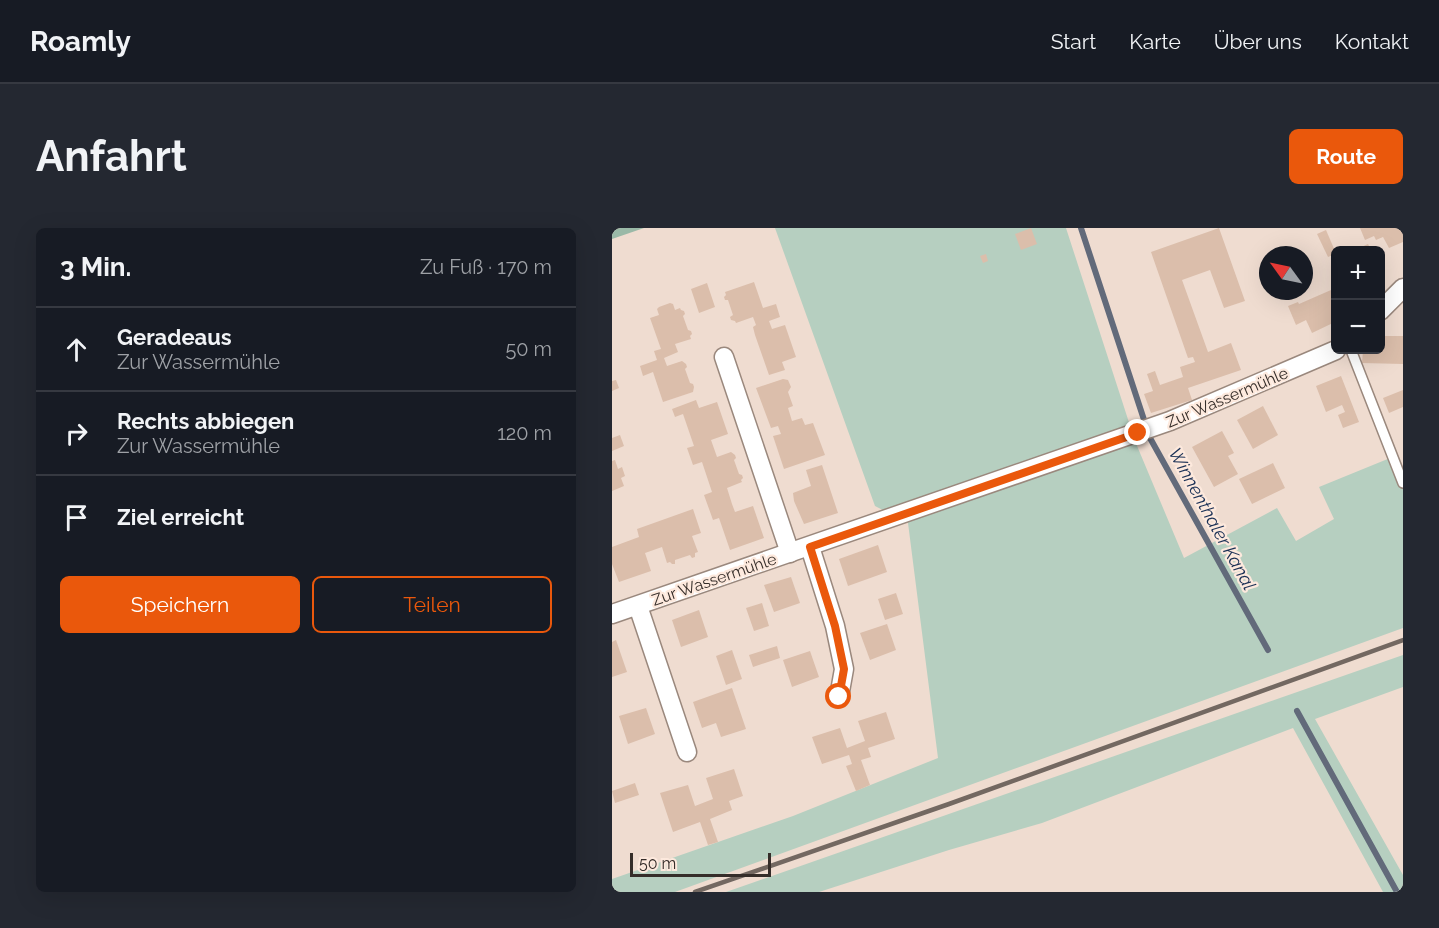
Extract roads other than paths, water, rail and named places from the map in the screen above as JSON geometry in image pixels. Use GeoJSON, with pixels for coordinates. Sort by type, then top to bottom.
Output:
{"type":"FeatureCollection","features":[{"type":"Feature","properties":{"kind":"street"},"geometry":{"type":"LineString","coordinates":[[1385,306],[1403,288]]}},
{"type":"Feature","properties":{"kind":"street","name":"Zur Wassermühle"},"geometry":{"type":"LineString","coordinates":[[612,614],[1138,433],[1331,352]]}},
{"type":"Feature","properties":{"kind":"street","name":"Zur Wassermühle"},"geometry":{"type":"LineString","coordinates":[[724,357],[790,553]]}},
{"type":"Feature","properties":{"kind":"street"},"geometry":{"type":"LineString","coordinates":[[810,547],[835,626],[844,669],[839,697]]}},
{"type":"Feature","properties":{"kind":"street","name":"Zur Wassermühle"},"geometry":{"type":"LineString","coordinates":[[638,606],[687,752]]}},
{"type":"Feature","properties":{"kind":"lane"},"geometry":{"type":"LineString","coordinates":[[1353,354],[1403,483]]}},
{"type":"Feature","properties":{"kind":"waterway","name":"Winnenthaler Kanal"},"geometry":{"type":"LineString","coordinates":[[1081,228],[1150,438],[1268,650]]}},
{"type":"Feature","properties":{"kind":"waterway","name":"Winnenthaler Kanal"},"geometry":{"type":"LineString","coordinates":[[1297,711],[1397,892]]}},
{"type":"Feature","properties":{"kind":"railway"},"geometry":{"type":"LineString","coordinates":[[695,892],[949,804],[1403,640]]}}]}
